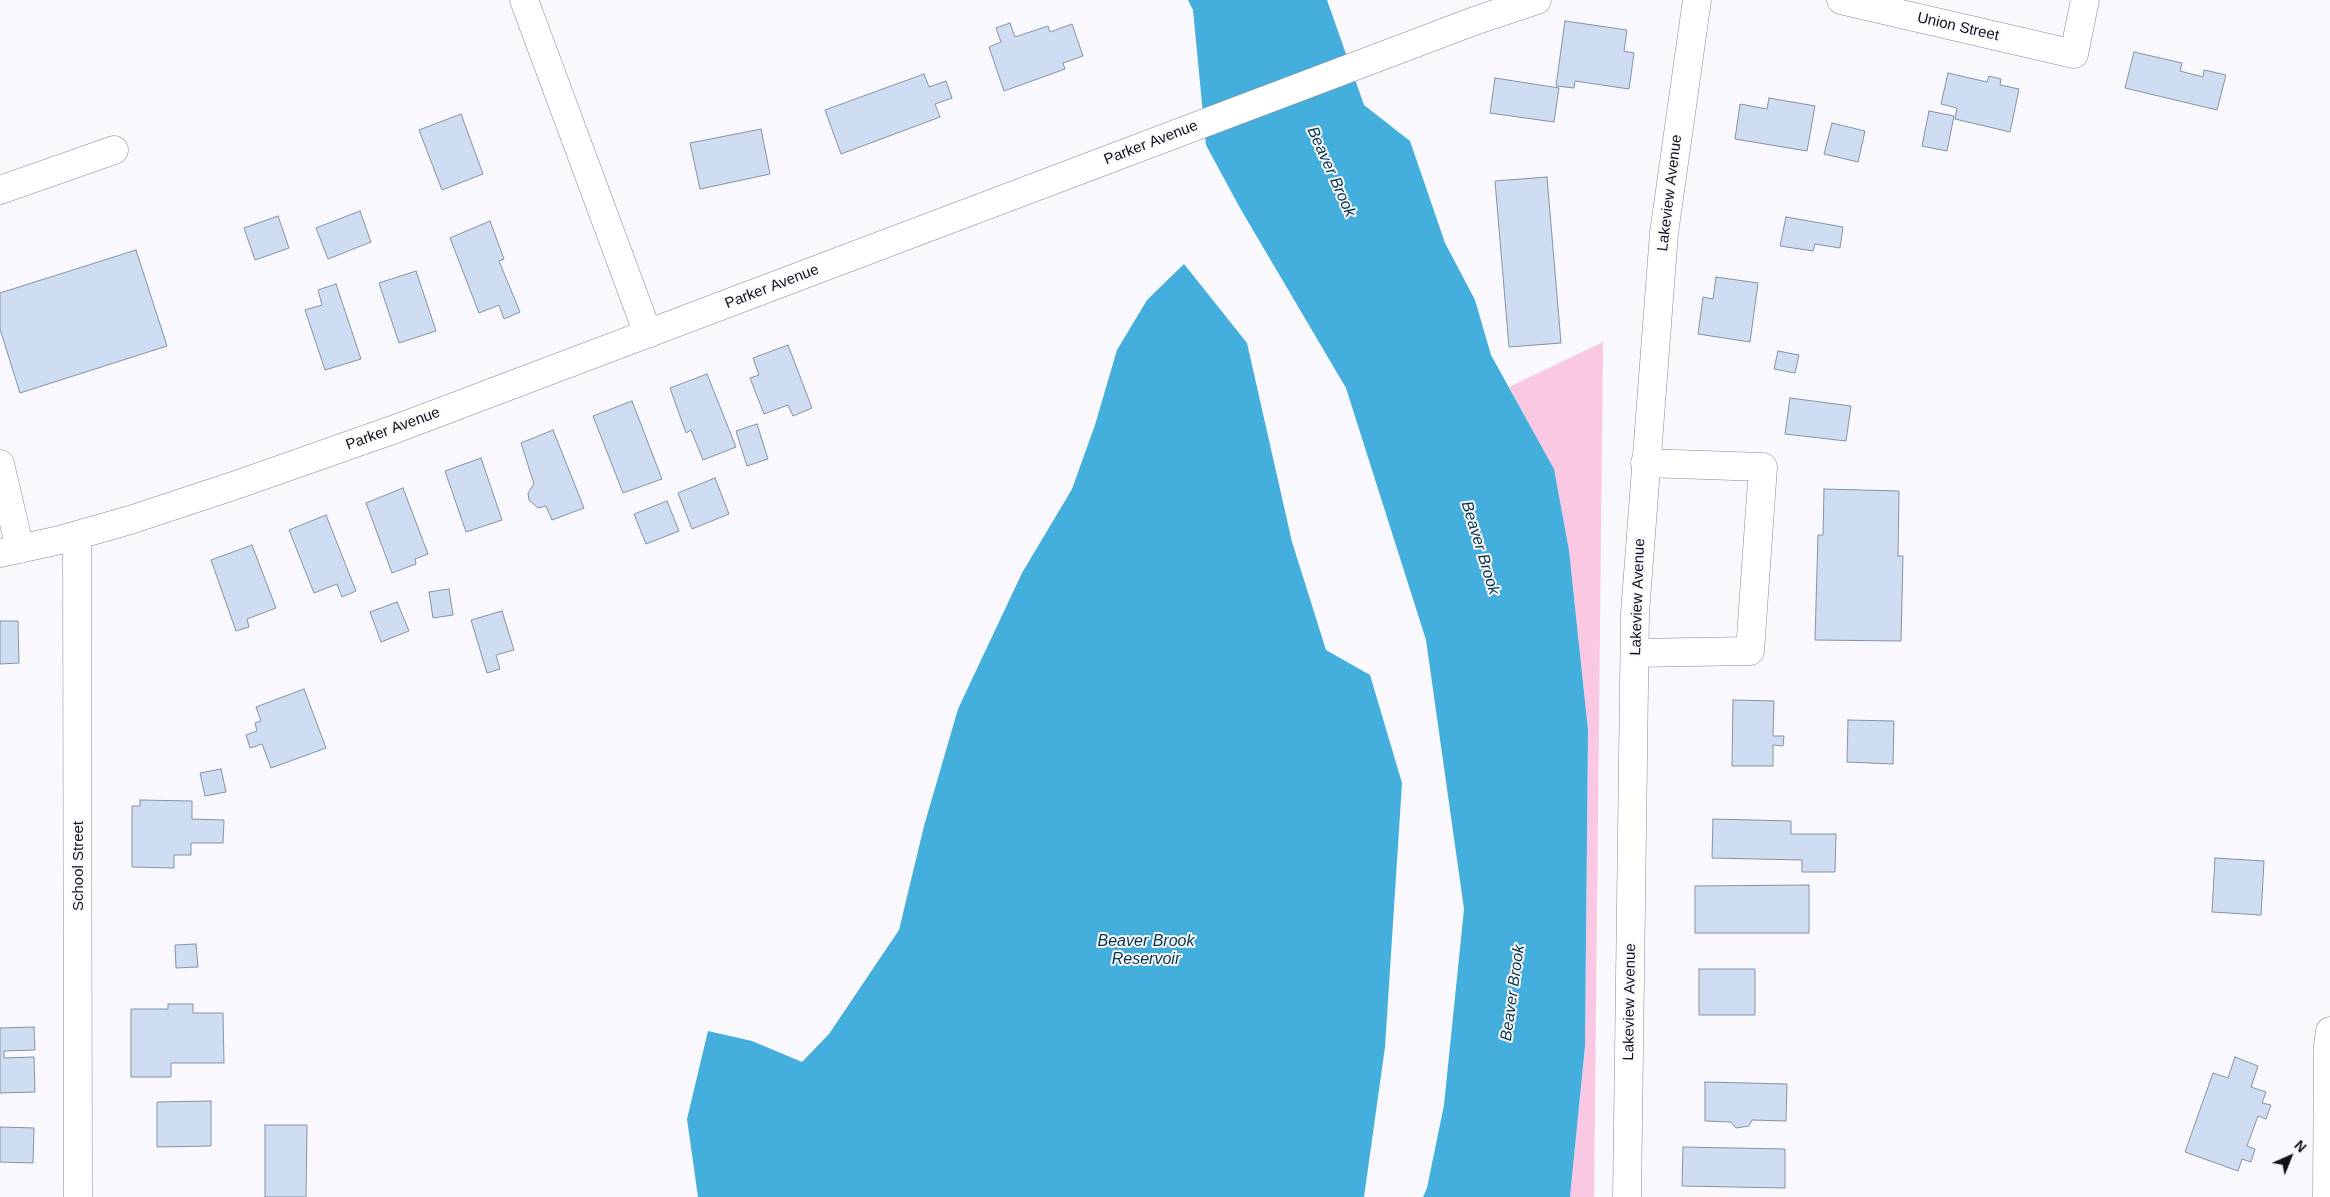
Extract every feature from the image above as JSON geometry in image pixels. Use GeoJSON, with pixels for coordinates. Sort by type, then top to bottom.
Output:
{"type":"FeatureCollection","features":[{"type":"Feature","properties":{"kind":"street"},"geometry":{"type":"LineString","coordinates":[[524,0],[648,334]]}},
{"type":"Feature","properties":{"kind":"street","name":"Parker Avenue"},"geometry":{"type":"LineString","coordinates":[[10,551],[77,535],[245,482],[398,428],[1366,61],[1474,10],[1538,0]]}},
{"type":"Feature","properties":{"kind":"street","name":"Lakeview Avenue"},"geometry":{"type":"LineString","coordinates":[[1627,1197],[1636,613],[1645,463],[1664,233],[1697,0]]}},
{"type":"Feature","properties":{"kind":"street","name":"Union Street"},"geometry":{"type":"LineString","coordinates":[[1841,0],[1897,6],[2074,54],[2085,0]]}},
{"type":"Feature","properties":{"kind":"street"},"geometry":{"type":"LineString","coordinates":[[0,190],[114,150]]}},
{"type":"Feature","properties":{"kind":"street"},"geometry":{"type":"LineString","coordinates":[[1635,653],[1750,651],[1763,467],[1645,463]]}},
{"type":"Feature","properties":{"kind":"street"},"geometry":{"type":"LineString","coordinates":[[0,464],[10,551]]}},
{"type":"Feature","properties":{"kind":"street","name":"School Street"},"geometry":{"type":"LineString","coordinates":[[77,535],[78,1197]]}},
{"type":"Feature","properties":{"kind":"street"},"geometry":{"type":"LineString","coordinates":[[2327,1197],[2329,1039]]}},
{"type":"Feature","properties":{"kind":"shaded area"},"geometry":{"type":"Polygon","coordinates":[[[1603,342],[1594,1197],[1570,1197],[1585,1046],[1588,730],[1569,550],[1554,469],[1509,387],[1603,342]]]}},
{"type":"Feature","properties":{"kind":"water","name":"Beaver Brook"},"geometry":{"type":"Polygon","coordinates":[[[1188,0],[1327,0],[1364,105],[1410,141],[1445,243],[1475,300],[1491,355],[1554,469],[1569,550],[1588,730],[1585,1046],[1570,1197],[1423,1197],[1427,1188],[1444,1105],[1464,909],[1426,640],[1346,388],[1240,208],[1206,145],[1193,10],[1188,0]]]}},
{"type":"Feature","properties":{"kind":"water","name":"Beaver Brook Reservoir"},"geometry":{"type":"Polygon","coordinates":[[[1184,264],[1247,343],[1292,542],[1326,650],[1370,675],[1402,783],[1385,1047],[1364,1197],[698,1197],[687,1119],[708,1031],[752,1041],[802,1062],[829,1034],[899,930],[924,826],[958,709],[1022,573],[1072,489],[1095,425],[1117,350],[1147,300],[1184,264]]]}},
{"type":"Feature","properties":{"kind":"building"},"geometry":{"type":"Polygon","coordinates":[[[1565,21],[1627,30],[1624,51],[1634,53],[1629,89],[1575,81],[1574,88],[1556,86],[1565,21]]]}},
{"type":"Feature","properties":{"kind":"building"},"geometry":{"type":"Polygon","coordinates":[[[1010,23],[1015,37],[1048,26],[1050,32],[1072,24],[1083,56],[1063,63],[1065,69],[1004,91],[989,47],[1001,42],[996,28],[1010,23]]]}},
{"type":"Feature","properties":{"kind":"building"},"geometry":{"type":"Polygon","coordinates":[[[2134,52],[2182,63],[2180,71],[2203,77],[2204,70],[2226,75],[2217,110],[2125,88],[2134,52]]]}},
{"type":"Feature","properties":{"kind":"building"},"geometry":{"type":"Polygon","coordinates":[[[1948,73],[1987,82],[1989,76],[2001,79],[2000,85],[2019,89],[2010,132],[1955,119],[1957,108],[1941,104],[1948,73]]]}},
{"type":"Feature","properties":{"kind":"building"},"geometry":{"type":"Polygon","coordinates":[[[924,74],[929,87],[946,81],[952,98],[935,104],[940,117],[841,154],[825,110],[924,74]]]}},
{"type":"Feature","properties":{"kind":"building"},"geometry":{"type":"Polygon","coordinates":[[[1495,78],[1559,88],[1554,122],[1490,113],[1495,78]]]}},
{"type":"Feature","properties":{"kind":"building"},"geometry":{"type":"Polygon","coordinates":[[[1769,98],[1815,106],[1807,151],[1735,139],[1740,104],[1767,109],[1769,98]]]}},
{"type":"Feature","properties":{"kind":"building"},"geometry":{"type":"Polygon","coordinates":[[[1929,111],[1954,116],[1947,151],[1922,146],[1929,111]]]}},
{"type":"Feature","properties":{"kind":"building"},"geometry":{"type":"Polygon","coordinates":[[[461,114],[483,174],[442,190],[419,130],[461,114]]]}},
{"type":"Feature","properties":{"kind":"building"},"geometry":{"type":"Polygon","coordinates":[[[1832,123],[1865,131],[1858,162],[1824,154],[1832,123]]]}},
{"type":"Feature","properties":{"kind":"building"},"geometry":{"type":"Polygon","coordinates":[[[761,129],[770,174],[700,189],[690,143],[761,129]]]}},
{"type":"Feature","properties":{"kind":"building"},"geometry":{"type":"Polygon","coordinates":[[[1547,177],[1561,343],[1509,347],[1495,181],[1547,177]]]}},
{"type":"Feature","properties":{"kind":"building"},"geometry":{"type":"Polygon","coordinates":[[[360,211],[371,242],[328,259],[316,228],[360,211]]]}},
{"type":"Feature","properties":{"kind":"building"},"geometry":{"type":"Polygon","coordinates":[[[278,216],[289,248],[255,260],[244,228],[278,216]]]}},
{"type":"Feature","properties":{"kind":"building"},"geometry":{"type":"Polygon","coordinates":[[[1786,217],[1843,227],[1840,248],[1815,244],[1813,251],[1780,246],[1786,217]]]}},
{"type":"Feature","properties":{"kind":"building"},"geometry":{"type":"Polygon","coordinates":[[[490,221],[504,259],[499,261],[520,312],[504,319],[499,305],[479,313],[450,238],[490,221]]]}},
{"type":"Feature","properties":{"kind":"building"},"geometry":{"type":"Polygon","coordinates":[[[136,250],[167,346],[20,393],[0,329],[0,293],[136,250]]]}},
{"type":"Feature","properties":{"kind":"building"},"geometry":{"type":"Polygon","coordinates":[[[416,271],[436,331],[399,343],[379,283],[416,271]]]}},
{"type":"Feature","properties":{"kind":"building"},"geometry":{"type":"Polygon","coordinates":[[[1716,277],[1758,283],[1750,342],[1698,334],[1703,297],[1713,299],[1716,277]]]}},
{"type":"Feature","properties":{"kind":"building"},"geometry":{"type":"Polygon","coordinates":[[[336,284],[361,359],[325,370],[305,310],[322,305],[318,290],[336,284]]]}},
{"type":"Feature","properties":{"kind":"building"},"geometry":{"type":"Polygon","coordinates":[[[788,345],[812,408],[793,416],[788,405],[764,414],[750,378],[759,375],[753,358],[788,345]]]}},
{"type":"Feature","properties":{"kind":"building"},"geometry":{"type":"Polygon","coordinates":[[[1778,351],[1799,355],[1795,373],[1774,369],[1778,351]]]}},
{"type":"Feature","properties":{"kind":"building"},"geometry":{"type":"Polygon","coordinates":[[[707,374],[736,447],[703,460],[691,430],[686,433],[670,388],[707,374]]]}},
{"type":"Feature","properties":{"kind":"building"},"geometry":{"type":"Polygon","coordinates":[[[1790,398],[1851,406],[1846,441],[1785,434],[1790,398]]]}},
{"type":"Feature","properties":{"kind":"building"},"geometry":{"type":"Polygon","coordinates":[[[632,401],[662,479],[623,493],[593,416],[632,401]]]}},
{"type":"Feature","properties":{"kind":"building"},"geometry":{"type":"Polygon","coordinates":[[[757,424],[768,459],[747,466],[736,431],[757,424]]]}},
{"type":"Feature","properties":{"kind":"building"},"geometry":{"type":"Polygon","coordinates":[[[553,430],[584,508],[552,520],[546,506],[538,508],[529,500],[528,493],[534,484],[521,443],[553,430]]]}},
{"type":"Feature","properties":{"kind":"building"},"geometry":{"type":"Polygon","coordinates":[[[481,458],[502,520],[466,532],[445,471],[481,458]]]}},
{"type":"Feature","properties":{"kind":"building"},"geometry":{"type":"Polygon","coordinates":[[[715,478],[729,514],[692,529],[678,493],[715,478]]]}},
{"type":"Feature","properties":{"kind":"building"},"geometry":{"type":"Polygon","coordinates":[[[403,488],[428,554],[415,559],[416,564],[392,573],[366,503],[403,488]]]}},
{"type":"Feature","properties":{"kind":"building"},"geometry":{"type":"Polygon","coordinates":[[[1824,489],[1899,491],[1898,556],[1903,556],[1901,641],[1815,640],[1818,535],[1823,535],[1824,489]]]}},
{"type":"Feature","properties":{"kind":"building"},"geometry":{"type":"Polygon","coordinates":[[[667,501],[679,531],[646,544],[634,514],[667,501]]]}},
{"type":"Feature","properties":{"kind":"building"},"geometry":{"type":"Polygon","coordinates":[[[326,515],[356,591],[342,597],[337,584],[314,593],[289,530],[326,515]]]}},
{"type":"Feature","properties":{"kind":"building"},"geometry":{"type":"Polygon","coordinates":[[[252,545],[276,608],[247,619],[249,627],[236,631],[211,560],[252,545]]]}},
{"type":"Feature","properties":{"kind":"building"},"geometry":{"type":"Polygon","coordinates":[[[449,589],[453,615],[433,618],[429,592],[449,589]]]}},
{"type":"Feature","properties":{"kind":"building"},"geometry":{"type":"Polygon","coordinates":[[[397,602],[409,631],[381,642],[370,612],[397,602]]]}},
{"type":"Feature","properties":{"kind":"building"},"geometry":{"type":"Polygon","coordinates":[[[502,611],[514,650],[496,655],[500,669],[487,673],[471,620],[502,611]]]}},
{"type":"Feature","properties":{"kind":"building"},"geometry":{"type":"Polygon","coordinates":[[[0,621],[18,621],[19,663],[0,664],[0,621]]]}},
{"type":"Feature","properties":{"kind":"building"},"geometry":{"type":"Polygon","coordinates":[[[304,689],[326,748],[271,768],[262,744],[250,748],[246,735],[257,731],[255,723],[261,721],[256,707],[304,689]]]}},
{"type":"Feature","properties":{"kind":"building"},"geometry":{"type":"Polygon","coordinates":[[[1733,700],[1774,701],[1773,736],[1784,736],[1783,746],[1773,745],[1773,766],[1732,766],[1733,700]]]}},
{"type":"Feature","properties":{"kind":"building"},"geometry":{"type":"Polygon","coordinates":[[[1848,720],[1894,721],[1893,764],[1847,762],[1848,720]]]}},
{"type":"Feature","properties":{"kind":"building"},"geometry":{"type":"Polygon","coordinates":[[[221,769],[226,792],[205,796],[200,773],[221,769]]]}},
{"type":"Feature","properties":{"kind":"building"},"geometry":{"type":"Polygon","coordinates":[[[140,800],[192,801],[192,819],[224,820],[223,843],[191,843],[191,855],[174,855],[174,868],[132,867],[132,806],[140,806],[140,800]]]}},
{"type":"Feature","properties":{"kind":"building"},"geometry":{"type":"Polygon","coordinates":[[[1713,819],[1791,821],[1791,834],[1836,834],[1835,872],[1802,872],[1802,860],[1712,858],[1713,819]]]}},
{"type":"Feature","properties":{"kind":"building"},"geometry":{"type":"Polygon","coordinates":[[[2215,858],[2264,861],[2261,915],[2212,912],[2215,858]]]}},
{"type":"Feature","properties":{"kind":"building"},"geometry":{"type":"Polygon","coordinates":[[[1809,885],[1809,933],[1695,933],[1695,886],[1809,885]]]}},
{"type":"Feature","properties":{"kind":"building"},"geometry":{"type":"Polygon","coordinates":[[[196,944],[198,967],[176,968],[175,945],[196,944]]]}},
{"type":"Feature","properties":{"kind":"building"},"geometry":{"type":"Polygon","coordinates":[[[1699,969],[1755,969],[1755,1015],[1699,1015],[1699,969]]]}},
{"type":"Feature","properties":{"kind":"building"},"geometry":{"type":"Polygon","coordinates":[[[168,1004],[193,1004],[193,1013],[223,1013],[224,1063],[171,1063],[171,1077],[131,1077],[131,1009],[168,1009],[168,1004]]]}},
{"type":"Feature","properties":{"kind":"building"},"geometry":{"type":"Polygon","coordinates":[[[34,1027],[35,1050],[4,1051],[4,1058],[34,1057],[35,1092],[0,1093],[0,1028],[34,1027]]]}},
{"type":"Feature","properties":{"kind":"building"},"geometry":{"type":"Polygon","coordinates":[[[2235,1057],[2258,1066],[2251,1087],[2266,1092],[2262,1103],[2271,1105],[2266,1119],[2258,1116],[2247,1146],[2255,1149],[2251,1162],[2242,1159],[2238,1171],[2185,1152],[2213,1073],[2228,1078],[2235,1057]]]}},
{"type":"Feature","properties":{"kind":"building"},"geometry":{"type":"Polygon","coordinates":[[[1705,1082],[1787,1084],[1786,1121],[1752,1120],[1749,1126],[1736,1128],[1731,1122],[1705,1121],[1705,1082]]]}},
{"type":"Feature","properties":{"kind":"building"},"geometry":{"type":"Polygon","coordinates":[[[211,1101],[211,1146],[157,1147],[157,1102],[211,1101]]]}},
{"type":"Feature","properties":{"kind":"building"},"geometry":{"type":"Polygon","coordinates":[[[265,1125],[307,1125],[306,1197],[265,1197],[265,1125]]]}},
{"type":"Feature","properties":{"kind":"building"},"geometry":{"type":"Polygon","coordinates":[[[0,1127],[34,1128],[33,1163],[0,1162],[0,1127]]]}},
{"type":"Feature","properties":{"kind":"building"},"geometry":{"type":"Polygon","coordinates":[[[1683,1147],[1785,1149],[1785,1188],[1682,1186],[1683,1147]]]}}]}
